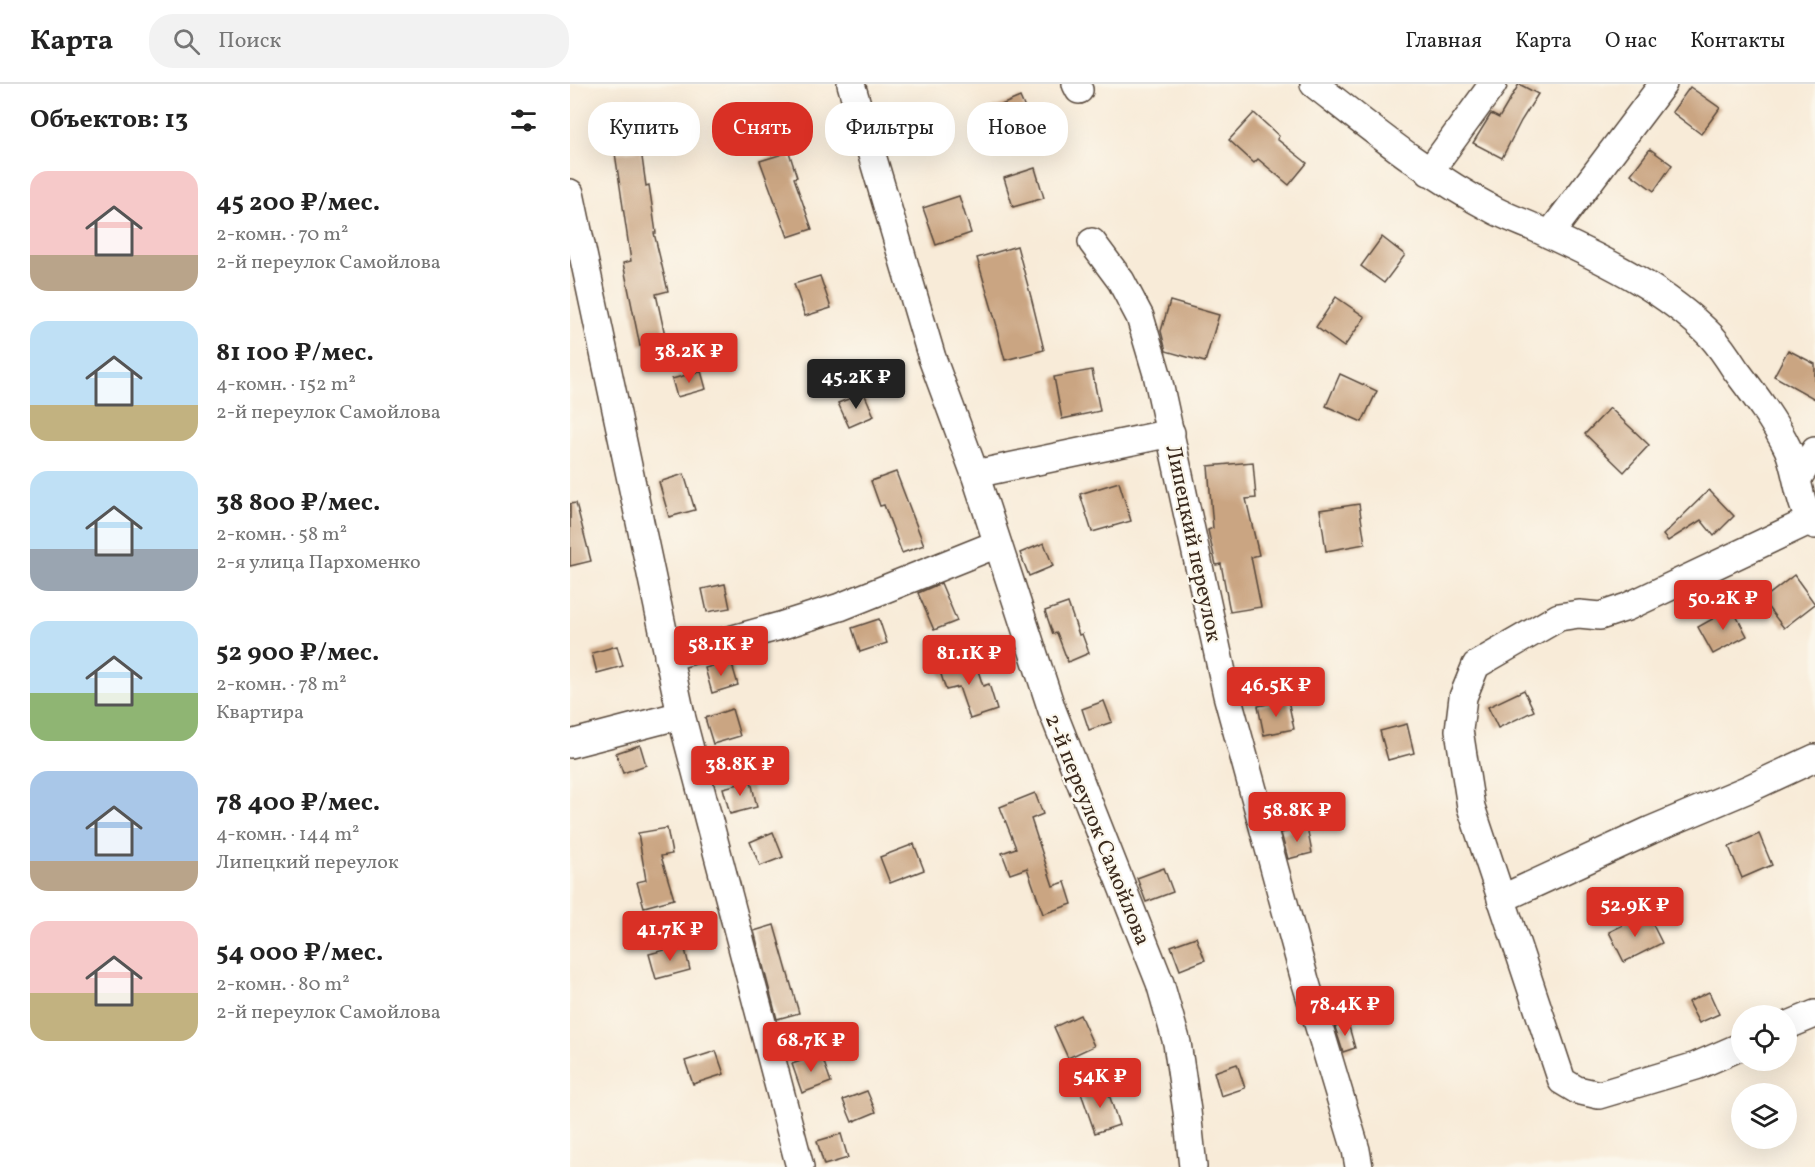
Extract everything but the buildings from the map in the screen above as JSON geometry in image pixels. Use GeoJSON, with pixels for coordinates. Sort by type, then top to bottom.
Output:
{"type":"FeatureCollection","features":[{"type":"Feature","properties":{"kind":"street","name":"2-й переулок Самойлова"},"geometry":{"type":"LineString","coordinates":[[851,84],[932,358],[975,474],[1052,710],[1160,983],[1177,1043],[1193,1167]]}},
{"type":"Feature","properties":{"kind":"street"},"geometry":{"type":"LineString","coordinates":[[1314,84],[1429,172],[1496,211],[1550,234],[1628,273],[1671,300],[1712,337],[1750,388],[1778,430],[1788,450],[1803,501],[1813,523],[1627,607],[1600,616],[1579,614],[1559,617],[1476,665],[1463,697],[1459,730],[1471,807],[1562,1081],[1577,1090],[1599,1095],[1696,1066],[1731,1051]]}},
{"type":"Feature","properties":{"kind":"street"},"geometry":{"type":"LineString","coordinates":[[1429,172],[1492,84]]}},
{"type":"Feature","properties":{"kind":"street"},"geometry":{"type":"LineString","coordinates":[[1550,234],[1663,84]]}},
{"type":"Feature","properties":{"kind":"street"},"geometry":{"type":"LineString","coordinates":[[570,193],[681,715],[800,1167]]}},
{"type":"Feature","properties":{"kind":"street","name":"Липецкий переулок"},"geometry":{"type":"LineString","coordinates":[[1092,242],[1121,281],[1140,317],[1158,374],[1227,695],[1359,1167]]}},
{"type":"Feature","properties":{"kind":"street"},"geometry":{"type":"LineString","coordinates":[[975,474],[1171,434]]}},
{"type":"Feature","properties":{"kind":"street"},"geometry":{"type":"LineString","coordinates":[[1798,478],[1815,451]]}},
{"type":"Feature","properties":{"kind":"street"},"geometry":{"type":"LineString","coordinates":[[668,657],[840,607],[997,544]]}},
{"type":"Feature","properties":{"kind":"street"},"geometry":{"type":"LineString","coordinates":[[570,744],[681,715]]}},
{"type":"Feature","properties":{"kind":"street"},"geometry":{"type":"LineString","coordinates":[[1501,899],[1815,758]]}},
{"type":"Feature","properties":{"kind":"street"},"geometry":{"type":"LineString","coordinates":[[1797,1021],[1815,1014]]}}]}
